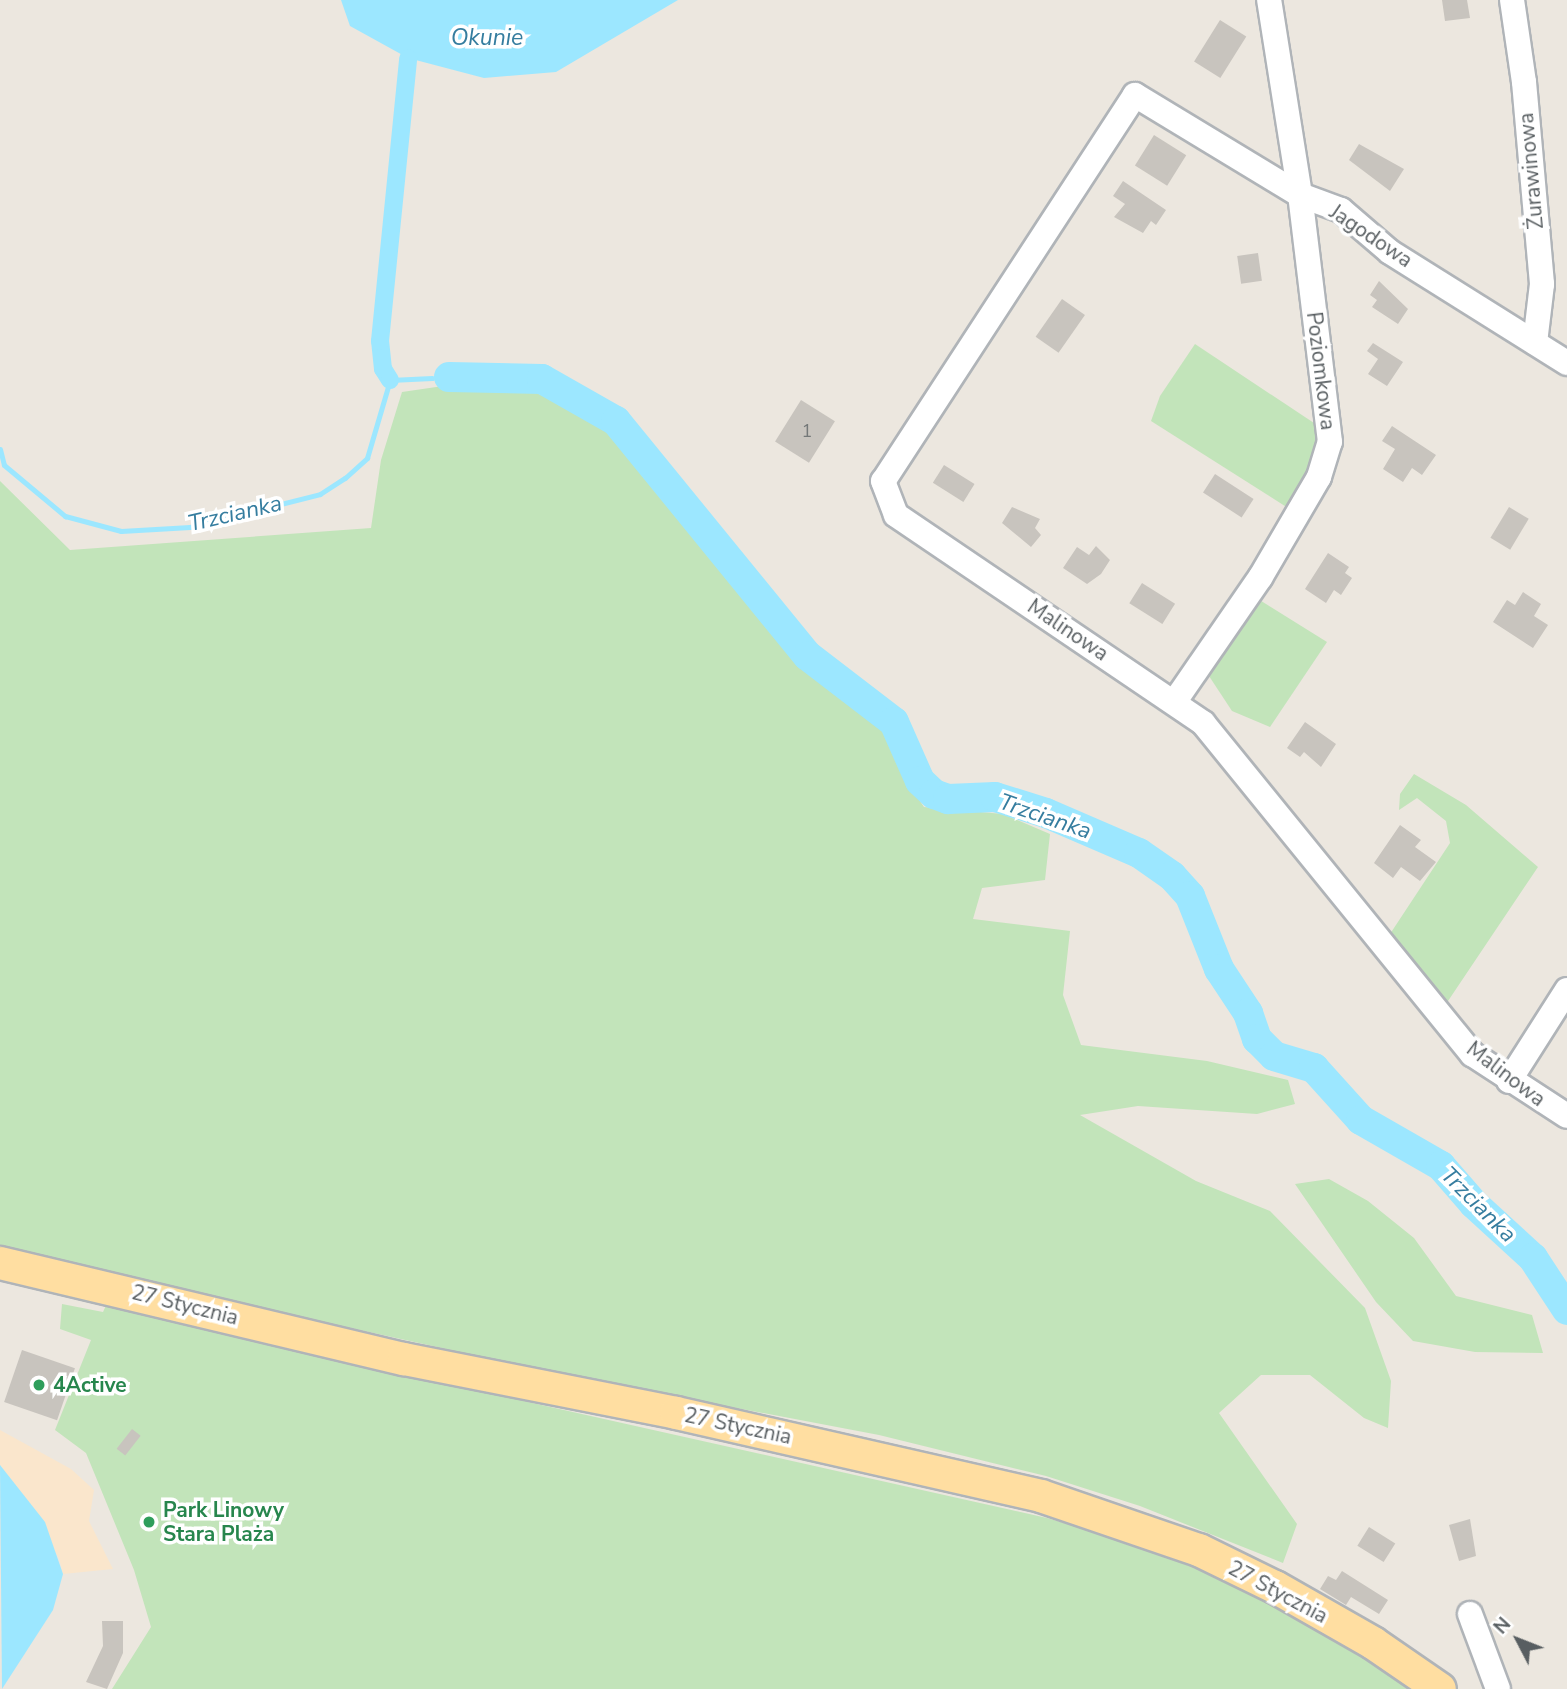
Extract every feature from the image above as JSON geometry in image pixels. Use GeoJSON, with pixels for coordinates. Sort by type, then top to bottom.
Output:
{"type":"FeatureCollection","features":[{"type":"Feature","properties":{"kind":"main road","name":"27 Stycznia"},"geometry":{"type":"LineString","coordinates":[[0,1263],[404,1359],[891,1459],[1054,1500],[1199,1550],[1275,1587],[1373,1643],[1440,1689]]}},
{"type":"Feature","properties":{"kind":"street","name":"Poziomkowa"},"geometry":{"type":"LineString","coordinates":[[1175,701],[1260,578],[1319,477],[1330,442],[1300,195],[1269,0]]}},
{"type":"Feature","properties":{"kind":"street","name":"Żurawinowa"},"geometry":{"type":"LineString","coordinates":[[1512,0],[1524,82],[1542,284],[1535,343]]}},
{"type":"Feature","properties":{"kind":"street","name":"Jagodowa"},"geometry":{"type":"LineString","coordinates":[[1135,95],[1300,195],[1341,210],[1390,251],[1567,363]]}},
{"type":"Feature","properties":{"kind":"street","name":"Malinowa"},"geometry":{"type":"LineString","coordinates":[[1135,95],[883,481],[896,515],[1175,701],[1212,733],[1472,1054],[1567,1116]]}},
{"type":"Feature","properties":{"kind":"street"},"geometry":{"type":"LineString","coordinates":[[1509,1080],[1567,990]]}},
{"type":"Feature","properties":{"kind":"street"},"geometry":{"type":"LineString","coordinates":[[1470,1614],[1498,1689]]}},
{"type":"Feature","properties":{"kind":"green space"},"geometry":{"type":"Polygon","coordinates":[[[1195,344],[1320,427],[1322,441],[1288,508],[1151,421],[1160,396],[1195,344]]]}},
{"type":"Feature","properties":{"kind":"green space"},"geometry":{"type":"Polygon","coordinates":[[[450,385],[525,388],[595,419],[675,505],[807,672],[889,728],[909,785],[924,807],[1003,814],[1050,834],[1045,880],[982,888],[973,919],[1070,931],[1063,995],[1081,1045],[1207,1061],[1288,1080],[1295,1104],[1257,1114],[1138,1106],[1080,1115],[1196,1181],[1270,1211],[1365,1308],[1391,1381],[1388,1428],[1364,1418],[1310,1375],[1261,1375],[1219,1413],[1297,1524],[1283,1563],[1140,1506],[1046,1476],[879,1435],[583,1379],[0,1251],[0,481],[70,550],[371,528],[381,460],[402,392],[450,385]]]}},
{"type":"Feature","properties":{"kind":"green space"},"geometry":{"type":"Polygon","coordinates":[[[1258,599],[1327,642],[1270,727],[1232,711],[1207,673],[1258,599]]]}},
{"type":"Feature","properties":{"kind":"green space"},"geometry":{"type":"Polygon","coordinates":[[[1414,774],[1466,805],[1538,867],[1446,1004],[1390,934],[1450,843],[1446,821],[1417,798],[1399,810],[1400,794],[1414,774]]]}},
{"type":"Feature","properties":{"kind":"green space"},"geometry":{"type":"Polygon","coordinates":[[[1329,1179],[1368,1201],[1414,1238],[1456,1296],[1532,1315],[1543,1353],[1475,1352],[1413,1341],[1376,1302],[1295,1184],[1329,1179]]]}},
{"type":"Feature","properties":{"kind":"green space"},"geometry":{"type":"Polygon","coordinates":[[[108,1301],[447,1384],[1047,1518],[1131,1543],[1290,1606],[1416,1689],[112,1689],[151,1627],[134,1570],[86,1453],[55,1430],[91,1340],[60,1329],[62,1304],[103,1312],[108,1301]]]}},
{"type":"Feature","properties":{"kind":"sand"},"geometry":{"type":"Polygon","coordinates":[[[0,1430],[71,1469],[94,1490],[89,1521],[113,1569],[63,1574],[59,1558],[0,1465],[0,1430]]]}},
{"type":"Feature","properties":{"kind":"water","name":"Okunie"},"geometry":{"type":"Polygon","coordinates":[[[341,0],[678,0],[556,72],[484,78],[408,58],[350,26],[341,0]]]}},
{"type":"Feature","properties":{"kind":"water"},"geometry":{"type":"Polygon","coordinates":[[[0,1465],[45,1522],[63,1574],[53,1610],[2,1689],[0,1465]]]}},
{"type":"Feature","properties":{"kind":"building"},"geometry":{"type":"Polygon","coordinates":[[[1442,0],[1467,0],[1470,18],[1445,21],[1442,0]]]}},
{"type":"Feature","properties":{"kind":"building"},"geometry":{"type":"Polygon","coordinates":[[[1220,20],[1246,36],[1220,78],[1194,62],[1220,20]]]}},
{"type":"Feature","properties":{"kind":"building"},"geometry":{"type":"Polygon","coordinates":[[[1154,135],[1186,155],[1167,186],[1135,166],[1154,135]]]}},
{"type":"Feature","properties":{"kind":"building"},"geometry":{"type":"Polygon","coordinates":[[[1359,144],[1404,169],[1390,191],[1349,160],[1359,144]]]}},
{"type":"Feature","properties":{"kind":"building"},"geometry":{"type":"Polygon","coordinates":[[[1123,181],[1166,210],[1156,225],[1151,221],[1143,233],[1114,217],[1125,204],[1113,196],[1123,181]]]}},
{"type":"Feature","properties":{"kind":"building"},"geometry":{"type":"Polygon","coordinates":[[[1258,253],[1262,281],[1241,284],[1237,256],[1258,253]]]}},
{"type":"Feature","properties":{"kind":"building"},"geometry":{"type":"Polygon","coordinates":[[[1379,281],[1408,309],[1398,324],[1372,307],[1377,300],[1370,295],[1379,281]]]}},
{"type":"Feature","properties":{"kind":"building"},"geometry":{"type":"Polygon","coordinates":[[[1062,299],[1085,315],[1059,353],[1036,337],[1062,299]]]}},
{"type":"Feature","properties":{"kind":"building"},"geometry":{"type":"Polygon","coordinates":[[[1373,343],[1403,362],[1387,386],[1368,374],[1378,359],[1367,351],[1373,343]]]}},
{"type":"Feature","properties":{"kind":"building"},"geometry":{"type":"Polygon","coordinates":[[[801,400],[835,421],[809,463],[775,442],[801,400]]]}},
{"type":"Feature","properties":{"kind":"building"},"geometry":{"type":"Polygon","coordinates":[[[1392,426],[1436,455],[1422,475],[1412,468],[1403,482],[1383,469],[1395,449],[1382,441],[1392,426]]]}},
{"type":"Feature","properties":{"kind":"building"},"geometry":{"type":"Polygon","coordinates":[[[944,465],[975,484],[963,502],[933,483],[944,465]]]}},
{"type":"Feature","properties":{"kind":"building"},"geometry":{"type":"Polygon","coordinates":[[[1215,474],[1254,499],[1242,518],[1203,492],[1215,474]]]}},
{"type":"Feature","properties":{"kind":"building"},"geometry":{"type":"Polygon","coordinates":[[[1012,507],[1040,519],[1035,528],[1041,535],[1031,547],[1002,523],[1012,507]]]}},
{"type":"Feature","properties":{"kind":"building"},"geometry":{"type":"Polygon","coordinates":[[[1509,507],[1529,519],[1510,550],[1490,538],[1509,507]]]}},
{"type":"Feature","properties":{"kind":"building"},"geometry":{"type":"Polygon","coordinates":[[[1096,546],[1110,560],[1101,574],[1087,584],[1063,568],[1077,547],[1089,555],[1096,546]]]}},
{"type":"Feature","properties":{"kind":"building"},"geometry":{"type":"Polygon","coordinates":[[[1328,553],[1349,567],[1345,573],[1352,578],[1341,595],[1334,590],[1326,603],[1305,589],[1328,553]]]}},
{"type":"Feature","properties":{"kind":"building"},"geometry":{"type":"Polygon","coordinates":[[[1142,583],[1175,604],[1162,624],[1129,603],[1142,583]]]}},
{"type":"Feature","properties":{"kind":"building"},"geometry":{"type":"Polygon","coordinates":[[[1523,592],[1541,604],[1534,616],[1548,625],[1533,648],[1493,622],[1507,600],[1515,605],[1523,592]]]}},
{"type":"Feature","properties":{"kind":"building"},"geometry":{"type":"Polygon","coordinates":[[[1305,722],[1336,744],[1321,767],[1304,752],[1300,757],[1287,748],[1305,722]]]}},
{"type":"Feature","properties":{"kind":"building"},"geometry":{"type":"Polygon","coordinates":[[[1400,825],[1421,840],[1415,847],[1436,862],[1420,881],[1401,867],[1393,878],[1374,863],[1400,825]]]}},
{"type":"Feature","properties":{"kind":"building","name":"4Active"},"geometry":{"type":"Polygon","coordinates":[[[22,1350],[75,1368],[57,1420],[4,1402],[22,1350]]]}},
{"type":"Feature","properties":{"kind":"building"},"geometry":{"type":"Polygon","coordinates":[[[132,1429],[141,1436],[125,1455],[117,1449],[132,1429]]]}},
{"type":"Feature","properties":{"kind":"building"},"geometry":{"type":"Polygon","coordinates":[[[1470,1519],[1476,1556],[1459,1561],[1449,1525],[1470,1519]]]}},
{"type":"Feature","properties":{"kind":"building"},"geometry":{"type":"Polygon","coordinates":[[[1369,1527],[1395,1543],[1384,1562],[1357,1546],[1369,1527]]]}},
{"type":"Feature","properties":{"kind":"building"},"geometry":{"type":"Polygon","coordinates":[[[1342,1571],[1388,1600],[1379,1614],[1351,1597],[1346,1605],[1320,1589],[1328,1576],[1336,1580],[1342,1571]]]}},
{"type":"Feature","properties":{"kind":"building"},"geometry":{"type":"Polygon","coordinates":[[[102,1621],[123,1621],[123,1653],[107,1689],[86,1682],[103,1646],[102,1621]]]}},
{"type":"Feature","properties":{"kind":"waterway"},"geometry":{"type":"LineString","coordinates":[[390,380],[383,369],[380,341],[408,58]]}},
{"type":"Feature","properties":{"kind":"waterway","name":"Trzcianka"},"geometry":{"type":"LineString","coordinates":[[449,377],[542,379],[616,421],[808,656],[894,722],[920,781],[934,794],[948,799],[995,797],[1046,813],[1139,853],[1172,876],[1190,896],[1219,969],[1248,1013],[1257,1039],[1274,1056],[1314,1068],[1361,1120],[1441,1166],[1474,1204],[1533,1258],[1567,1310]]}},
{"type":"Feature","properties":{"kind":"waterway","name":"Trzcianka"},"geometry":{"type":"LineString","coordinates":[[0,449],[4,465],[65,516],[121,531],[190,527],[320,494],[345,478],[367,458],[390,380],[432,378]]}},
{"type":"Feature","properties":{"kind":"place","name":"4Active"},"geometry":{"type":"Point","coordinates":[39,1385]}},
{"type":"Feature","properties":{"kind":"place","name":"Park Linowy Stara Plaża"},"geometry":{"type":"Point","coordinates":[149,1522]}}]}
